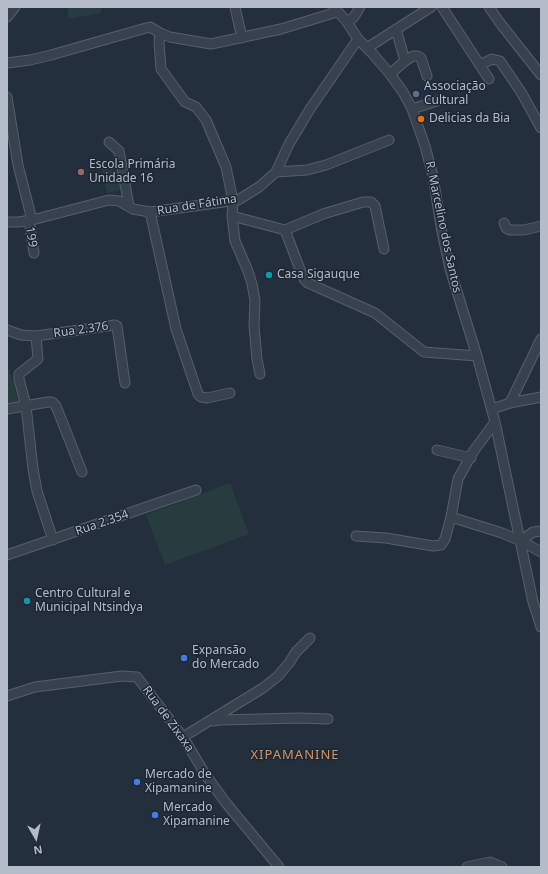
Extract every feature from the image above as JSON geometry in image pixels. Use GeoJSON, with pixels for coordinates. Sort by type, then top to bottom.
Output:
{"type":"FeatureCollection","features":[{"type":"Feature","properties":{"kind":"street"},"geometry":{"type":"LineString","coordinates":[[7,17],[15,7]]}},
{"type":"Feature","properties":{"kind":"street"},"geometry":{"type":"LineString","coordinates":[[235,7],[242,38]]}},
{"type":"Feature","properties":{"kind":"street"},"geometry":{"type":"LineString","coordinates":[[347,22],[354,17],[360,7]]}},
{"type":"Feature","properties":{"kind":"street"},"geometry":{"type":"LineString","coordinates":[[367,48],[431,7]]}},
{"type":"Feature","properties":{"kind":"street"},"geometry":{"type":"LineString","coordinates":[[442,7],[489,79]]}},
{"type":"Feature","properties":{"kind":"street"},"geometry":{"type":"LineString","coordinates":[[489,7],[541,75]]}},
{"type":"Feature","properties":{"kind":"street"},"geometry":{"type":"LineString","coordinates":[[7,63],[51,55],[146,28],[150,28],[170,37],[211,44],[281,29],[335,9]]}},
{"type":"Feature","properties":{"kind":"street","name":"R. Marcelino dos Santos"},"geometry":{"type":"LineString","coordinates":[[335,9],[347,22],[358,39],[390,74],[412,109],[433,176],[441,227],[450,269],[492,409],[533,602],[541,627]]}},
{"type":"Feature","properties":{"kind":"street"},"geometry":{"type":"LineString","coordinates":[[396,29],[405,61]]}},
{"type":"Feature","properties":{"kind":"street"},"geometry":{"type":"LineString","coordinates":[[160,33],[159,42],[161,69],[185,102],[196,107],[206,120],[226,167],[233,201],[232,216],[234,241],[248,271],[255,300],[254,326],[260,374]]}},
{"type":"Feature","properties":{"kind":"street","name":"Rua de Fátima"},"geometry":{"type":"LineString","coordinates":[[7,222],[30,220],[109,200],[119,201],[133,209],[150,212],[233,201],[260,187],[276,172],[289,144],[310,109],[358,39]]}},
{"type":"Feature","properties":{"kind":"street"},"geometry":{"type":"LineString","coordinates":[[390,74],[405,61],[413,56],[418,56],[427,76]]}},
{"type":"Feature","properties":{"kind":"street"},"geometry":{"type":"LineString","coordinates":[[480,66],[492,59],[500,61],[517,86],[541,128]]}},
{"type":"Feature","properties":{"kind":"street","name":"199"},"geometry":{"type":"LineString","coordinates":[[7,97],[18,164],[30,220],[34,253]]}},
{"type":"Feature","properties":{"kind":"street"},"geometry":{"type":"LineString","coordinates":[[412,109],[437,101]]}},
{"type":"Feature","properties":{"kind":"street"},"geometry":{"type":"LineString","coordinates":[[276,172],[307,170],[326,165],[389,140]]}},
{"type":"Feature","properties":{"kind":"street"},"geometry":{"type":"LineString","coordinates":[[109,142],[118,151],[120,156],[129,206]]}},
{"type":"Feature","properties":{"kind":"street"},"geometry":{"type":"LineString","coordinates":[[232,216],[285,230],[323,214],[363,202],[371,202],[375,206],[384,249]]}},
{"type":"Feature","properties":{"kind":"street"},"geometry":{"type":"LineString","coordinates":[[150,212],[176,329],[198,394],[201,397],[207,398],[230,393]]}},
{"type":"Feature","properties":{"kind":"street"},"geometry":{"type":"LineString","coordinates":[[504,223],[506,228],[510,230],[524,230],[541,226]]}},
{"type":"Feature","properties":{"kind":"street"},"geometry":{"type":"LineString","coordinates":[[285,230],[304,279],[308,283],[375,313],[424,352],[477,356]]}},
{"type":"Feature","properties":{"kind":"street","name":"Rua 2.376"},"geometry":{"type":"LineString","coordinates":[[36,336],[115,325],[117,326],[125,383]]}},
{"type":"Feature","properties":{"kind":"street"},"geometry":{"type":"LineString","coordinates":[[7,330],[21,335],[36,336],[38,359],[19,374],[19,379],[26,406],[37,492],[53,540]]}},
{"type":"Feature","properties":{"kind":"street"},"geometry":{"type":"LineString","coordinates":[[510,403],[541,340]]}},
{"type":"Feature","properties":{"kind":"street"},"geometry":{"type":"LineString","coordinates":[[492,409],[510,403],[541,397]]}},
{"type":"Feature","properties":{"kind":"street"},"geometry":{"type":"LineString","coordinates":[[7,409],[52,402],[56,406],[82,472]]}},
{"type":"Feature","properties":{"kind":"street"},"geometry":{"type":"LineString","coordinates":[[356,536],[386,538],[433,546],[441,545],[445,539],[451,517],[458,479],[470,458],[495,422]]}},
{"type":"Feature","properties":{"kind":"street"},"geometry":{"type":"LineString","coordinates":[[437,450],[470,458]]}},
{"type":"Feature","properties":{"kind":"street","name":"Rua 2.354"},"geometry":{"type":"LineString","coordinates":[[7,555],[196,490]]}},
{"type":"Feature","properties":{"kind":"street"},"geometry":{"type":"LineString","coordinates":[[451,517],[521,540],[541,552]]}},
{"type":"Feature","properties":{"kind":"street"},"geometry":{"type":"LineString","coordinates":[[521,540],[533,532],[541,531]]}},
{"type":"Feature","properties":{"kind":"street"},"geometry":{"type":"LineString","coordinates":[[183,737],[211,722],[263,688],[278,676],[296,652],[310,638]]}},
{"type":"Feature","properties":{"kind":"street","name":"Rua de Zixaxa"},"geometry":{"type":"LineString","coordinates":[[7,696],[35,687],[122,676],[137,676],[183,737],[205,774],[226,803],[280,867]]}},
{"type":"Feature","properties":{"kind":"street"},"geometry":{"type":"LineString","coordinates":[[211,722],[220,720],[300,718],[328,719]]}},
{"type":"Feature","properties":{"kind":"street"},"geometry":{"type":"LineString","coordinates":[[467,867],[490,862],[502,867]]}},
{"type":"Feature","properties":{"kind":"green space"},"geometry":{"type":"Polygon","coordinates":[[[67,7],[101,7],[101,13],[69,19],[67,7]]]}},
{"type":"Feature","properties":{"kind":"green space"},"geometry":{"type":"Polygon","coordinates":[[[119,162],[124,189],[107,193],[101,165],[119,162]]]}},
{"type":"Feature","properties":{"kind":"green space"},"geometry":{"type":"Polygon","coordinates":[[[7,369],[9,369],[20,406],[7,409],[7,369]]]}},
{"type":"Feature","properties":{"kind":"green space"},"geometry":{"type":"Polygon","coordinates":[[[230,483],[249,534],[165,565],[146,515],[230,483]]]}},
{"type":"Feature","properties":{"kind":"place","name":"Associação Cultural"},"geometry":{"type":"Point","coordinates":[416,94]}},
{"type":"Feature","properties":{"kind":"place","name":"Delicias da Bia"},"geometry":{"type":"Point","coordinates":[421,119]}},
{"type":"Feature","properties":{"kind":"place","name":"Escola Primária Unidade 16"},"geometry":{"type":"Point","coordinates":[81,172]}},
{"type":"Feature","properties":{"kind":"place","name":"Casa Sigauque"},"geometry":{"type":"Point","coordinates":[269,275]}},
{"type":"Feature","properties":{"kind":"place","name":"Centro Cultural e Municipal Ntsindya"},"geometry":{"type":"Point","coordinates":[27,601]}},
{"type":"Feature","properties":{"kind":"place","name":"Expansão do Mercado"},"geometry":{"type":"Point","coordinates":[184,658]}},
{"type":"Feature","properties":{"kind":"place","name":"Mercado de Xipamanine"},"geometry":{"type":"Point","coordinates":[137,782]}},
{"type":"Feature","properties":{"kind":"place","name":"Mercado Xipamanine"},"geometry":{"type":"Point","coordinates":[155,815]}},
{"type":"Feature","properties":{"kind":"district","name":"XIPAMANINE"},"geometry":{"type":"Point","coordinates":[295,755]}}]}
